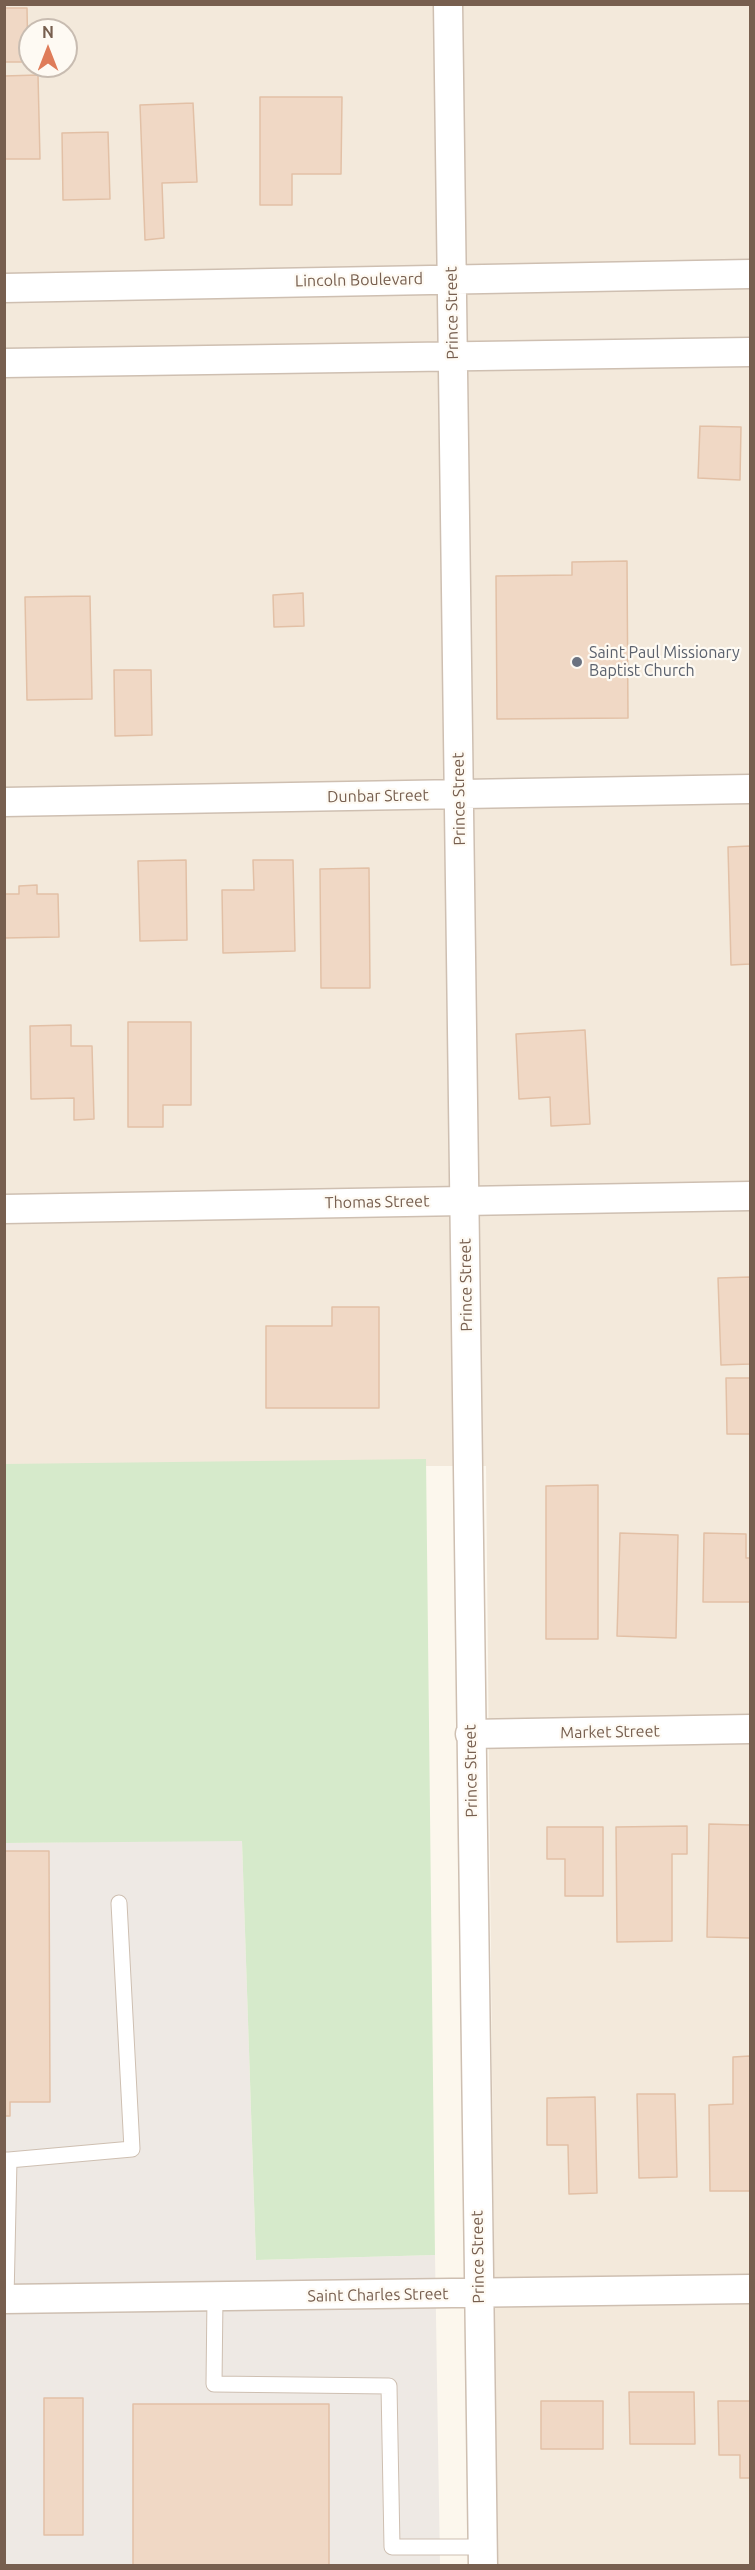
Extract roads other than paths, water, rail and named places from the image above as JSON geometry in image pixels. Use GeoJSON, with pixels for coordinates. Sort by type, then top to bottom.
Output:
{"type":"FeatureCollection","features":[{"type":"Feature","properties":{"kind":"street","name":"Prince Street"},"geometry":{"type":"LineString","coordinates":[[448,4],[483,2556]]}},
{"type":"Feature","properties":{"kind":"street","name":"Lincoln Boulevard"},"geometry":{"type":"LineString","coordinates":[[4,288],[750,273]]}},
{"type":"Feature","properties":{"kind":"street"},"geometry":{"type":"LineString","coordinates":[[4,363],[750,352]]}},
{"type":"Feature","properties":{"kind":"street","name":"Dunbar Street"},"geometry":{"type":"LineString","coordinates":[[4,802],[750,789]]}},
{"type":"Feature","properties":{"kind":"street","name":"Thomas Street"},"geometry":{"type":"LineString","coordinates":[[4,1209],[750,1196]]}},
{"type":"Feature","properties":{"kind":"street","name":"Market Street"},"geometry":{"type":"LineString","coordinates":[[470,1734],[750,1730]]}},
{"type":"Feature","properties":{"kind":"street","name":"Saint Charles Street"},"geometry":{"type":"LineString","coordinates":[[5,2299],[750,2289]]}},
{"type":"Feature","properties":{"kind":"lane"},"geometry":{"type":"LineString","coordinates":[[5,2299],[7,2160],[132,2149],[119,1904]]}},
{"type":"Feature","properties":{"kind":"lane"},"geometry":{"type":"LineString","coordinates":[[214,2296],[214,2384],[389,2386],[392,2547],[483,2556]]}},
{"type":"Feature","properties":{"kind":"place","name":"Saint Paul Missionary Baptist Church"},"geometry":{"type":"Point","coordinates":[577,662]}}]}
